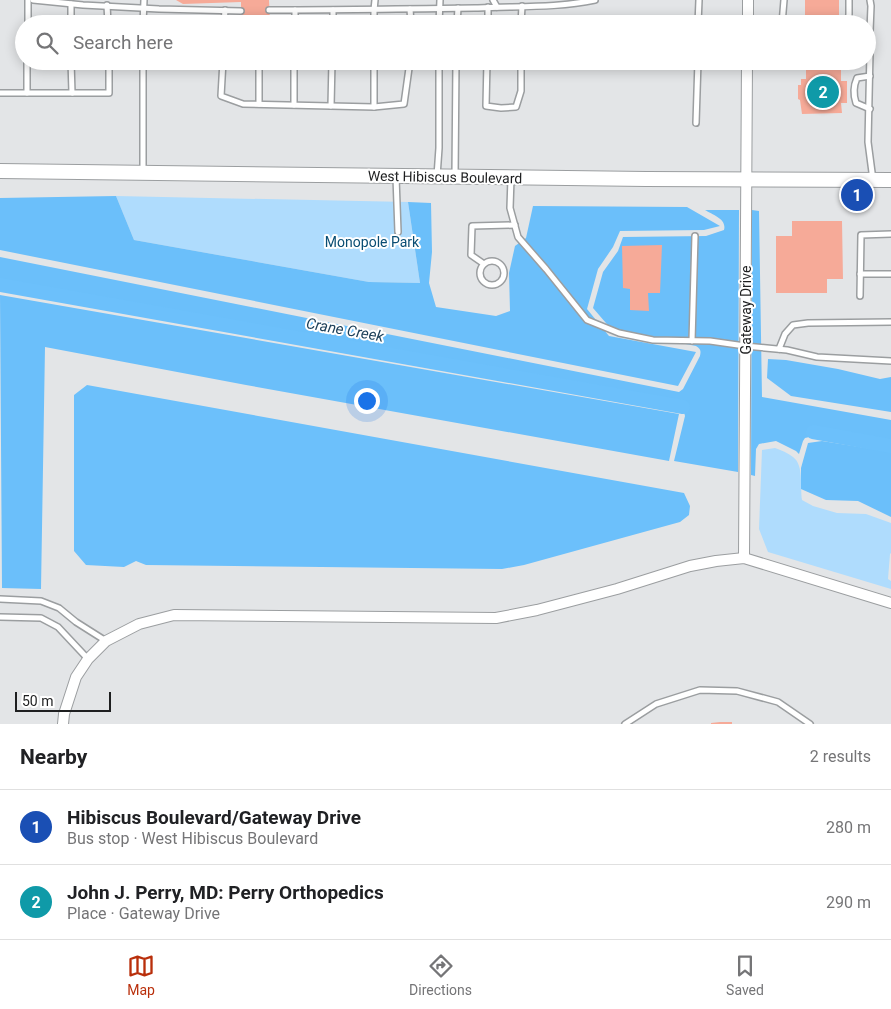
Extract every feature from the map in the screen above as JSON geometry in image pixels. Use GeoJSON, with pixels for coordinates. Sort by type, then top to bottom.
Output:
{"type":"FeatureCollection","features":[{"type":"Feature","properties":{"kind":"street"},"geometry":{"type":"LineString","coordinates":[[748,0],[748,15]]}},
{"type":"Feature","properties":{"kind":"street","name":"Gateway Drive"},"geometry":{"type":"LineString","coordinates":[[744,558],[747,70]]}},
{"type":"Feature","properties":{"kind":"street","name":"West Hibiscus Boulevard"},"geometry":{"type":"LineString","coordinates":[[0,171],[511,178],[891,180]]}},
{"type":"Feature","properties":{"kind":"street"},"geometry":{"type":"LineString","coordinates":[[64,724],[64,714],[76,677],[88,659],[106,641],[139,624],[174,615],[496,618],[537,610],[617,589],[690,566],[716,560],[744,558],[891,603]]}},
{"type":"Feature","properties":{"kind":"lane"},"geometry":{"type":"LineString","coordinates":[[28,0],[28,15]]}},
{"type":"Feature","properties":{"kind":"lane"},"geometry":{"type":"LineString","coordinates":[[33,0],[143,8],[241,11]]}},
{"type":"Feature","properties":{"kind":"lane"},"geometry":{"type":"LineString","coordinates":[[143,15],[144,0]]}},
{"type":"Feature","properties":{"kind":"lane"},"geometry":{"type":"LineString","coordinates":[[374,15],[376,0]]}},
{"type":"Feature","properties":{"kind":"lane"},"geometry":{"type":"LineString","coordinates":[[438,15],[440,0]]}},
{"type":"Feature","properties":{"kind":"lane"},"geometry":{"type":"LineString","coordinates":[[494,0],[497,7]]}},
{"type":"Feature","properties":{"kind":"lane"},"geometry":{"type":"LineString","coordinates":[[269,10],[497,7],[595,0]]}},
{"type":"Feature","properties":{"kind":"lane"},"geometry":{"type":"LineString","coordinates":[[698,15],[699,0]]}},
{"type":"Feature","properties":{"kind":"lane"},"geometry":{"type":"LineString","coordinates":[[783,15],[784,0]]}},
{"type":"Feature","properties":{"kind":"lane"},"geometry":{"type":"LineString","coordinates":[[849,0],[849,15]]}},
{"type":"Feature","properties":{"kind":"lane"},"geometry":{"type":"LineString","coordinates":[[870,0],[871,15]]}},
{"type":"Feature","properties":{"kind":"lane"},"geometry":{"type":"LineString","coordinates":[[71,4],[71,15]]}},
{"type":"Feature","properties":{"kind":"lane"},"geometry":{"type":"LineString","coordinates":[[107,5],[108,15]]}},
{"type":"Feature","properties":{"kind":"lane"},"geometry":{"type":"LineString","coordinates":[[522,6],[522,15]]}},
{"type":"Feature","properties":{"kind":"lane"},"geometry":{"type":"LineString","coordinates":[[488,7],[488,15]]}},
{"type":"Feature","properties":{"kind":"lane"},"geometry":{"type":"LineString","coordinates":[[458,8],[458,15]]}},
{"type":"Feature","properties":{"kind":"lane"},"geometry":{"type":"LineString","coordinates":[[410,9],[410,15]]}},
{"type":"Feature","properties":{"kind":"lane"},"geometry":{"type":"LineString","coordinates":[[225,10],[225,15]]}},
{"type":"Feature","properties":{"kind":"lane"},"geometry":{"type":"LineString","coordinates":[[295,10],[295,15]]}},
{"type":"Feature","properties":{"kind":"lane"},"geometry":{"type":"LineString","coordinates":[[333,10],[333,15]]}},
{"type":"Feature","properties":{"kind":"lane"},"geometry":{"type":"LineString","coordinates":[[27,70],[27,93]]}},
{"type":"Feature","properties":{"kind":"lane"},"geometry":{"type":"LineString","coordinates":[[71,70],[72,93]]}},
{"type":"Feature","properties":{"kind":"lane"},"geometry":{"type":"LineString","coordinates":[[0,93],[109,93],[109,70]]}},
{"type":"Feature","properties":{"kind":"lane"},"geometry":{"type":"LineString","coordinates":[[143,70],[143,173]]}},
{"type":"Feature","properties":{"kind":"lane"},"geometry":{"type":"LineString","coordinates":[[222,70],[221,96],[242,104],[374,108],[404,104],[409,70]]}},
{"type":"Feature","properties":{"kind":"lane"},"geometry":{"type":"LineString","coordinates":[[259,70],[259,104]]}},
{"type":"Feature","properties":{"kind":"lane"},"geometry":{"type":"LineString","coordinates":[[294,70],[294,105]]}},
{"type":"Feature","properties":{"kind":"lane"},"geometry":{"type":"LineString","coordinates":[[331,106],[332,70]]}},
{"type":"Feature","properties":{"kind":"lane"},"geometry":{"type":"LineString","coordinates":[[374,70],[374,108]]}},
{"type":"Feature","properties":{"kind":"lane"},"geometry":{"type":"LineString","coordinates":[[437,177],[439,70]]}},
{"type":"Feature","properties":{"kind":"lane"},"geometry":{"type":"LineString","coordinates":[[455,177],[456,70]]}},
{"type":"Feature","properties":{"kind":"lane"},"geometry":{"type":"LineString","coordinates":[[487,70],[486,106],[501,108],[516,107],[521,91],[521,70]]}},
{"type":"Feature","properties":{"kind":"lane"},"geometry":{"type":"LineString","coordinates":[[696,123],[698,70]]}},
{"type":"Feature","properties":{"kind":"lane"},"geometry":{"type":"LineString","coordinates":[[870,70],[868,142],[873,180]]}},
{"type":"Feature","properties":{"kind":"lane"},"geometry":{"type":"LineString","coordinates":[[870,76],[857,78],[854,85],[856,103],[870,108]]}},
{"type":"Feature","properties":{"kind":"lane"},"geometry":{"type":"LineString","coordinates":[[396,176],[398,232]]}},
{"type":"Feature","properties":{"kind":"lane"},"geometry":{"type":"LineString","coordinates":[[511,178],[510,208],[518,237],[586,320],[619,333],[653,340],[710,341],[787,350],[817,357],[891,361]]}},
{"type":"Feature","properties":{"kind":"lane"},"geometry":{"type":"LineString","coordinates":[[484,264],[471,255],[472,226],[515,225]]}},
{"type":"Feature","properties":{"kind":"lane"},"geometry":{"type":"LineString","coordinates":[[860,296],[861,235],[891,234]]}},
{"type":"Feature","properties":{"kind":"lane"},"geometry":{"type":"LineString","coordinates":[[692,341],[695,236]]}},
{"type":"Feature","properties":{"kind":"lane"},"geometry":{"type":"LineString","coordinates":[[491,261],[501,266],[503,277],[498,283],[490,284],[483,281],[480,270],[484,264],[491,261]]}},
{"type":"Feature","properties":{"kind":"lane"},"geometry":{"type":"LineString","coordinates":[[860,274],[891,274]]}},
{"type":"Feature","properties":{"kind":"lane"},"geometry":{"type":"LineString","coordinates":[[779,349],[785,334],[793,325],[808,323],[891,322]]}},
{"type":"Feature","properties":{"kind":"lane"},"geometry":{"type":"LineString","coordinates":[[0,600],[41,601],[59,608],[76,622],[106,641]]}},
{"type":"Feature","properties":{"kind":"lane"},"geometry":{"type":"LineString","coordinates":[[0,616],[42,618],[58,627],[88,659]]}},
{"type":"Feature","properties":{"kind":"lane"},"geometry":{"type":"LineString","coordinates":[[625,724],[656,704],[700,690],[737,691],[778,702],[810,724]]}},
{"type":"Feature","properties":{"kind":"green space","name":"Monopole Park"},"geometry":{"type":"Polygon","coordinates":[[[116,196],[408,202],[420,283],[369,282],[134,240],[116,196]]]}},
{"type":"Feature","properties":{"kind":"green space"},"geometry":{"type":"Polygon","coordinates":[[[775,448],[789,454],[799,465],[802,500],[813,506],[837,513],[866,514],[891,523],[891,553],[888,579],[891,581],[891,589],[768,552],[759,529],[762,450],[775,448]]]}},
{"type":"Feature","properties":{"kind":"shaded area"},"geometry":{"type":"Polygon","coordinates":[[[116,196],[134,240],[369,282],[420,283],[408,202],[431,203],[432,252],[429,283],[436,307],[496,316],[510,311],[509,273],[515,246],[526,238],[533,206],[687,207],[720,226],[704,230],[620,231],[613,247],[598,269],[587,309],[609,336],[696,352],[678,386],[0,250],[0,198],[116,196]]]}},
{"type":"Feature","properties":{"kind":"shaded area"},"geometry":{"type":"Polygon","coordinates":[[[705,210],[739,210],[738,472],[674,461],[685,416],[680,408],[0,289],[0,257],[679,392],[683,389],[700,356],[699,348],[612,330],[593,308],[603,272],[618,251],[623,237],[706,236],[724,230],[721,220],[705,210]]]}},
{"type":"Feature","properties":{"kind":"shaded area"},"geometry":{"type":"Polygon","coordinates":[[[752,210],[759,211],[762,397],[891,420],[891,446],[823,434],[805,438],[799,454],[776,441],[759,444],[756,449],[755,476],[751,475],[752,210]]]}},
{"type":"Feature","properties":{"kind":"shaded area"},"geometry":{"type":"Polygon","coordinates":[[[0,295],[679,414],[669,461],[45,347],[41,589],[2,588],[0,295]]]}},
{"type":"Feature","properties":{"kind":"shaded area"},"geometry":{"type":"Polygon","coordinates":[[[768,359],[786,360],[838,369],[880,379],[891,377],[891,412],[791,396],[767,378],[768,359]]]}},
{"type":"Feature","properties":{"kind":"shaded area"},"geometry":{"type":"Polygon","coordinates":[[[87,385],[684,493],[690,506],[689,515],[680,522],[524,565],[502,569],[146,565],[136,561],[124,567],[86,565],[74,551],[74,395],[87,385]]]}},
{"type":"Feature","properties":{"kind":"shaded area"},"geometry":{"type":"Polygon","coordinates":[[[822,441],[891,452],[891,517],[858,501],[826,500],[801,489],[801,468],[808,443],[822,441]]]}},
{"type":"Feature","properties":{"kind":"building"},"geometry":{"type":"Polygon","coordinates":[[[176,0],[269,0],[270,15],[241,15],[241,2],[183,4],[176,0]]]}},
{"type":"Feature","properties":{"kind":"building"},"geometry":{"type":"Polygon","coordinates":[[[805,0],[839,0],[839,15],[805,15],[805,0]]]}},
{"type":"Feature","properties":{"kind":"building"},"geometry":{"type":"Polygon","coordinates":[[[806,70],[841,70],[841,81],[847,81],[847,103],[841,103],[842,113],[802,114],[800,100],[798,99],[798,85],[801,85],[801,79],[806,79],[806,70]]]}},
{"type":"Feature","properties":{"kind":"building"},"geometry":{"type":"Polygon","coordinates":[[[792,221],[842,221],[843,279],[827,279],[827,293],[776,293],[776,236],[792,236],[792,221]]]}},
{"type":"Feature","properties":{"kind":"building"},"geometry":{"type":"Polygon","coordinates":[[[662,245],[660,293],[648,293],[649,311],[630,310],[630,289],[623,288],[622,246],[662,245]]]}},
{"type":"Feature","properties":{"kind":"building"},"geometry":{"type":"Polygon","coordinates":[[[732,722],[732,724],[711,724],[732,722]]]}},
{"type":"Feature","properties":{"kind":"waterway","name":"Crane Creek"},"geometry":{"type":"LineString","coordinates":[[0,285],[683,407]]}},
{"type":"Feature","properties":{"kind":"waterway","name":"Crane Creek"},"geometry":{"type":"LineString","coordinates":[[813,432],[891,446]]}},
{"type":"Feature","properties":{"kind":"place","name":"John J. Perry, MD: Perry Orthopedics"},"geometry":{"type":"Point","coordinates":[823,92]}},
{"type":"Feature","properties":{"kind":"place","name":"Hibiscus Boulevard/Gateway Drive"},"geometry":{"type":"Point","coordinates":[857,195]}}]}
